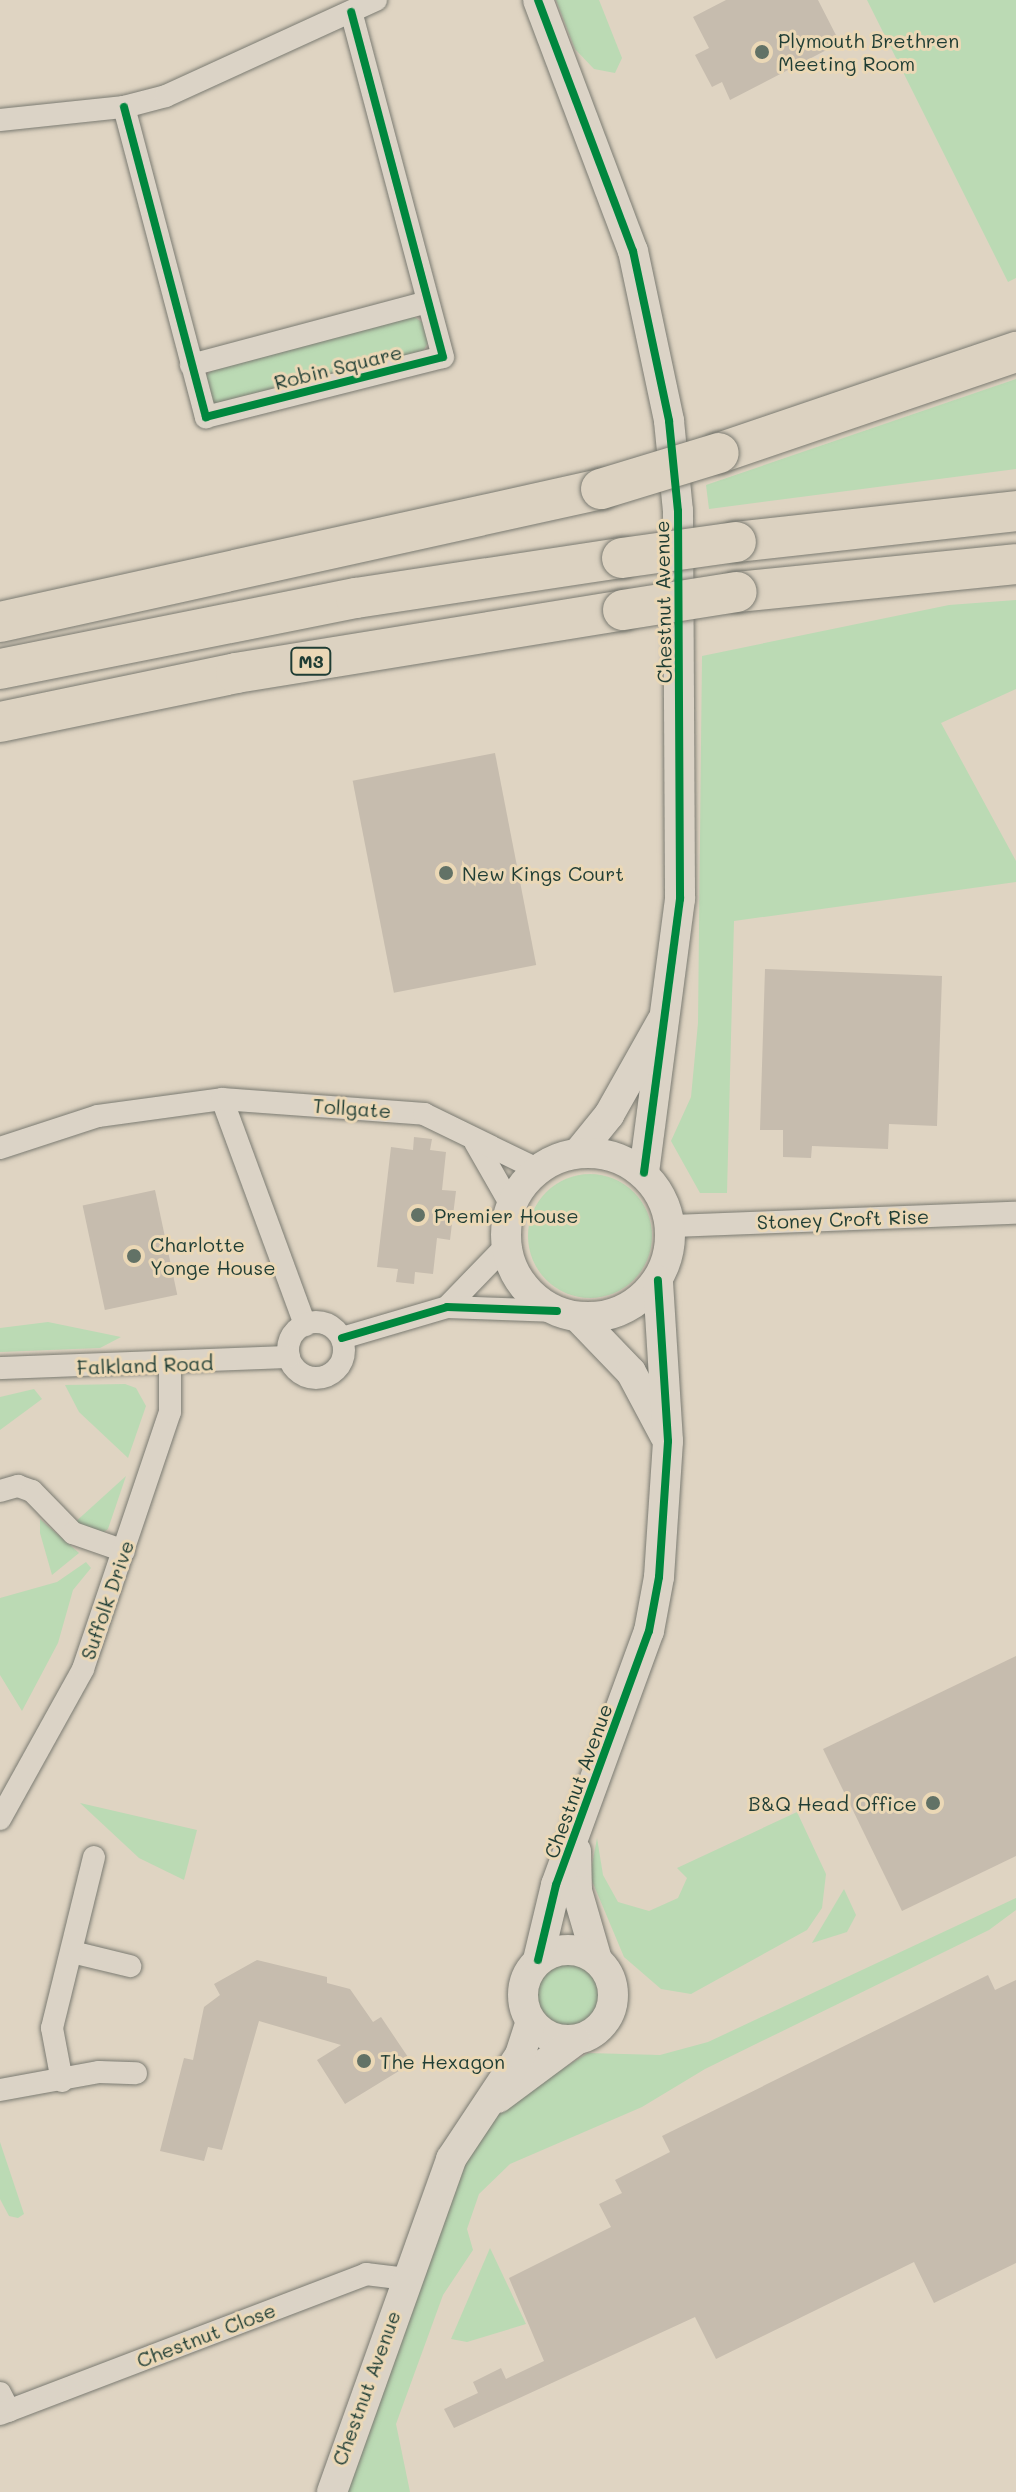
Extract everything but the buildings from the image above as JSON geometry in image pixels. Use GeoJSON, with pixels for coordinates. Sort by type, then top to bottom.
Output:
{"type":"FeatureCollection","features":[{"type":"Feature","properties":{"kind":"highway"},"geometry":{"type":"LineString","coordinates":[[0,622],[601,489],[719,453],[1016,352]]}},
{"type":"Feature","properties":{"kind":"highway"},"geometry":{"type":"LineString","coordinates":[[0,669],[356,598],[736,542],[1016,511]]}},
{"type":"Feature","properties":{"kind":"highway","name":"M3"},"geometry":{"type":"LineString","coordinates":[[0,722],[236,673],[737,592],[1016,564]]}},
{"type":"Feature","properties":{"kind":"street"},"geometry":{"type":"LineString","coordinates":[[0,120],[124,107],[203,82],[376,0]]}},
{"type":"Feature","properties":{"kind":"street","name":"Chestnut Avenue"},"geometry":{"type":"LineString","coordinates":[[538,0],[633,251],[669,421],[678,511],[680,899],[644,1173]]}},
{"type":"Feature","properties":{"kind":"street","name":"Robin Square"},"geometry":{"type":"LineString","coordinates":[[124,107],[206,417],[443,357],[351,12]]}},
{"type":"Feature","properties":{"kind":"street","name":"Robin Square"},"geometry":{"type":"LineString","coordinates":[[191,365],[428,302]]}},
{"type":"Feature","properties":{"kind":"street","name":"Chestnut Avenue"},"geometry":{"type":"LineString","coordinates":[[579,1152],[609,1115],[662,1021]]}},
{"type":"Feature","properties":{"kind":"street"},"geometry":{"type":"LineString","coordinates":[[222,1099],[305,1325]]}},
{"type":"Feature","properties":{"kind":"street","name":"Tollgate"},"geometry":{"type":"LineString","coordinates":[[0,1148],[98,1116],[222,1099],[424,1114],[475,1142],[537,1169]]}},
{"type":"Feature","properties":{"kind":"street"},"geometry":{"type":"LineString","coordinates":[[475,1142],[511,1205]]}},
{"type":"Feature","properties":{"kind":"street"},"geometry":{"type":"LineString","coordinates":[[342,1338],[447,1307],[568,1314],[623,1310],[658,1280],[671,1226],[657,1189],[644,1173],[625,1160],[579,1152],[537,1169],[511,1205],[506,1246],[515,1273],[533,1296],[568,1314]]}},
{"type":"Feature","properties":{"kind":"street","name":"Stoney Croft Rise"},"geometry":{"type":"LineString","coordinates":[[671,1226],[1016,1213]]}},
{"type":"Feature","properties":{"kind":"street"},"geometry":{"type":"LineString","coordinates":[[447,1307],[506,1246]]}},
{"type":"Feature","properties":{"kind":"street","name":"Chestnut Avenue"},"geometry":{"type":"LineString","coordinates":[[538,1960],[549,1909],[649,1631],[668,1518],[668,1441],[658,1280]]}},
{"type":"Feature","properties":{"kind":"street","name":"Chestnut Avenue"},"geometry":{"type":"LineString","coordinates":[[568,1314],[631,1372],[668,1441]]}},
{"type":"Feature","properties":{"kind":"street"},"geometry":{"type":"LineString","coordinates":[[322,1323],[342,1338],[344,1356],[327,1376],[308,1377],[289,1357],[291,1338],[305,1325],[322,1323]]}},
{"type":"Feature","properties":{"kind":"street","name":"Falkland Road"},"geometry":{"type":"LineString","coordinates":[[0,1368],[170,1366],[289,1357]]}},
{"type":"Feature","properties":{"kind":"street","name":"Suffolk Drive"},"geometry":{"type":"LineString","coordinates":[[0,1819],[83,1669],[170,1412],[170,1366]]}},
{"type":"Feature","properties":{"kind":"street"},"geometry":{"type":"LineString","coordinates":[[0,1491],[18,1486],[32,1491],[73,1533],[124,1551]]}},
{"type":"Feature","properties":{"kind":"street","name":"Chestnut Avenue"},"geometry":{"type":"LineString","coordinates":[[576,1841],[577,1891],[597,1960]]}},
{"type":"Feature","properties":{"kind":"street"},"geometry":{"type":"LineString","coordinates":[[62,2081],[52,2028],[94,1857]]}},
{"type":"Feature","properties":{"kind":"street"},"geometry":{"type":"LineString","coordinates":[[567,1949],[597,1960],[612,1981],[611,2012],[591,2034],[576,2040],[551,2037],[531,2022],[522,1997],[538,1960],[567,1949]]}},
{"type":"Feature","properties":{"kind":"street"},"geometry":{"type":"LineString","coordinates":[[72,1952],[130,1966]]}},
{"type":"Feature","properties":{"kind":"street","name":"Chestnut Avenue"},"geometry":{"type":"LineString","coordinates":[[332,2492],[405,2279],[451,2159],[480,2110],[520,2055],[531,2022]]}},
{"type":"Feature","properties":{"kind":"street","name":"Chestnut Avenue"},"geometry":{"type":"LineString","coordinates":[[480,2110],[576,2040]]}},
{"type":"Feature","properties":{"kind":"street"},"geometry":{"type":"LineString","coordinates":[[0,2090],[136,2073]]}},
{"type":"Feature","properties":{"kind":"street","name":"Chestnut Close"},"geometry":{"type":"LineString","coordinates":[[3,2406],[366,2274],[405,2279]]}},
{"type":"Feature","properties":{"kind":"green space"},"geometry":{"type":"Polygon","coordinates":[[[556,0],[599,0],[622,58],[615,73],[594,69],[575,49],[556,0]]]}},
{"type":"Feature","properties":{"kind":"green space"},"geometry":{"type":"Polygon","coordinates":[[[867,0],[1016,0],[1016,278],[1008,282],[867,0]]]}},
{"type":"Feature","properties":{"kind":"green space"},"geometry":{"type":"Polygon","coordinates":[[[413,316],[425,324],[429,341],[422,353],[215,405],[210,402],[206,376],[212,370],[413,316]]]}},
{"type":"Feature","properties":{"kind":"green space"},"geometry":{"type":"Polygon","coordinates":[[[1016,379],[1016,469],[709,509],[706,485],[1016,379]]]}},
{"type":"Feature","properties":{"kind":"green space"},"geometry":{"type":"Polygon","coordinates":[[[1016,600],[1016,689],[941,723],[1016,861],[1016,882],[734,921],[727,1193],[700,1193],[671,1141],[691,1097],[698,1023],[702,656],[949,605],[1016,600]]]}},
{"type":"Feature","properties":{"kind":"green space"},"geometry":{"type":"Polygon","coordinates":[[[590,1174],[614,1179],[634,1192],[647,1212],[652,1236],[647,1260],[634,1280],[614,1293],[590,1298],[566,1293],[546,1280],[533,1260],[528,1236],[533,1212],[546,1192],[566,1179],[590,1174]]]}},
{"type":"Feature","properties":{"kind":"green space"},"geometry":{"type":"Polygon","coordinates":[[[48,1322],[121,1337],[100,1348],[0,1352],[0,1328],[48,1322]]]}},
{"type":"Feature","properties":{"kind":"green space"},"geometry":{"type":"Polygon","coordinates":[[[125,1384],[136,1388],[146,1406],[128,1458],[79,1412],[65,1385],[125,1384]]]}},
{"type":"Feature","properties":{"kind":"green space"},"geometry":{"type":"Polygon","coordinates":[[[34,1389],[42,1399],[0,1430],[0,1397],[34,1389]]]}},
{"type":"Feature","properties":{"kind":"green space"},"geometry":{"type":"Polygon","coordinates":[[[126,1476],[108,1529],[101,1534],[72,1525],[126,1476]]]}},
{"type":"Feature","properties":{"kind":"green space"},"geometry":{"type":"Polygon","coordinates":[[[40,1519],[79,1553],[52,1575],[40,1533],[40,1519]]]}},
{"type":"Feature","properties":{"kind":"green space"},"geometry":{"type":"Polygon","coordinates":[[[86,1562],[91,1568],[73,1590],[58,1643],[22,1711],[0,1675],[0,1598],[57,1582],[86,1562]]]}},
{"type":"Feature","properties":{"kind":"green space"},"geometry":{"type":"Polygon","coordinates":[[[80,1803],[197,1830],[184,1880],[139,1858],[80,1803]]]}},
{"type":"Feature","properties":{"kind":"green space"},"geometry":{"type":"Polygon","coordinates":[[[797,1812],[826,1874],[822,1908],[807,1930],[691,1994],[661,1989],[624,1957],[590,1876],[597,1838],[603,1875],[618,1902],[649,1911],[678,1898],[687,1878],[677,1868],[797,1812]]]}},
{"type":"Feature","properties":{"kind":"green space"},"geometry":{"type":"Polygon","coordinates":[[[844,1889],[856,1915],[847,1932],[812,1943],[844,1889]]]}},
{"type":"Feature","properties":{"kind":"green space"},"geometry":{"type":"Polygon","coordinates":[[[1016,1898],[1016,1910],[989,1930],[705,2069],[642,2107],[510,2164],[479,2194],[467,2229],[473,2250],[443,2295],[396,2424],[410,2492],[344,2492],[418,2265],[476,2139],[509,2102],[588,2053],[660,2055],[708,2042],[1016,1898]]]}},
{"type":"Feature","properties":{"kind":"green space"},"geometry":{"type":"Polygon","coordinates":[[[567,1962],[580,1964],[590,1972],[598,1982],[598,2008],[590,2018],[580,2026],[567,2028],[554,2026],[544,2018],[536,2008],[534,1995],[536,1982],[544,1972],[554,1964],[567,1962]]]}},
{"type":"Feature","properties":{"kind":"green space"},"geometry":{"type":"Polygon","coordinates":[[[0,2142],[24,2214],[18,2218],[9,2216],[0,2199],[0,2142]]]}},
{"type":"Feature","properties":{"kind":"green space"},"geometry":{"type":"Polygon","coordinates":[[[490,2248],[526,2324],[467,2342],[451,2339],[490,2248]]]}},
{"type":"Feature","properties":{"kind":"cycle path"},"geometry":{"type":"LineString","coordinates":[[538,0],[633,251],[669,421],[678,511],[680,899],[644,1173]]}},
{"type":"Feature","properties":{"kind":"cycle path"},"geometry":{"type":"LineString","coordinates":[[124,107],[206,417],[443,357],[351,12]]}},
{"type":"Feature","properties":{"kind":"cycle path"},"geometry":{"type":"LineString","coordinates":[[538,1960],[556,1885],[649,1631],[659,1577],[668,1441],[658,1280]]}},
{"type":"Feature","properties":{"kind":"cycle path"},"geometry":{"type":"LineString","coordinates":[[342,1338],[447,1307],[557,1311]]}},
{"type":"Feature","properties":{"kind":"place","name":"Plymouth Brethren Meeting Room"},"geometry":{"type":"Point","coordinates":[762,52]}},
{"type":"Feature","properties":{"kind":"place","name":"New Kings Court"},"geometry":{"type":"Point","coordinates":[446,873]}},
{"type":"Feature","properties":{"kind":"place","name":"Premier House"},"geometry":{"type":"Point","coordinates":[418,1215]}},
{"type":"Feature","properties":{"kind":"place","name":"Charlotte Yonge House"},"geometry":{"type":"Point","coordinates":[134,1256]}},
{"type":"Feature","properties":{"kind":"place","name":"B&Q Head Office"},"geometry":{"type":"Point","coordinates":[933,1803]}},
{"type":"Feature","properties":{"kind":"place","name":"The Hexagon"},"geometry":{"type":"Point","coordinates":[364,2061]}}]}
